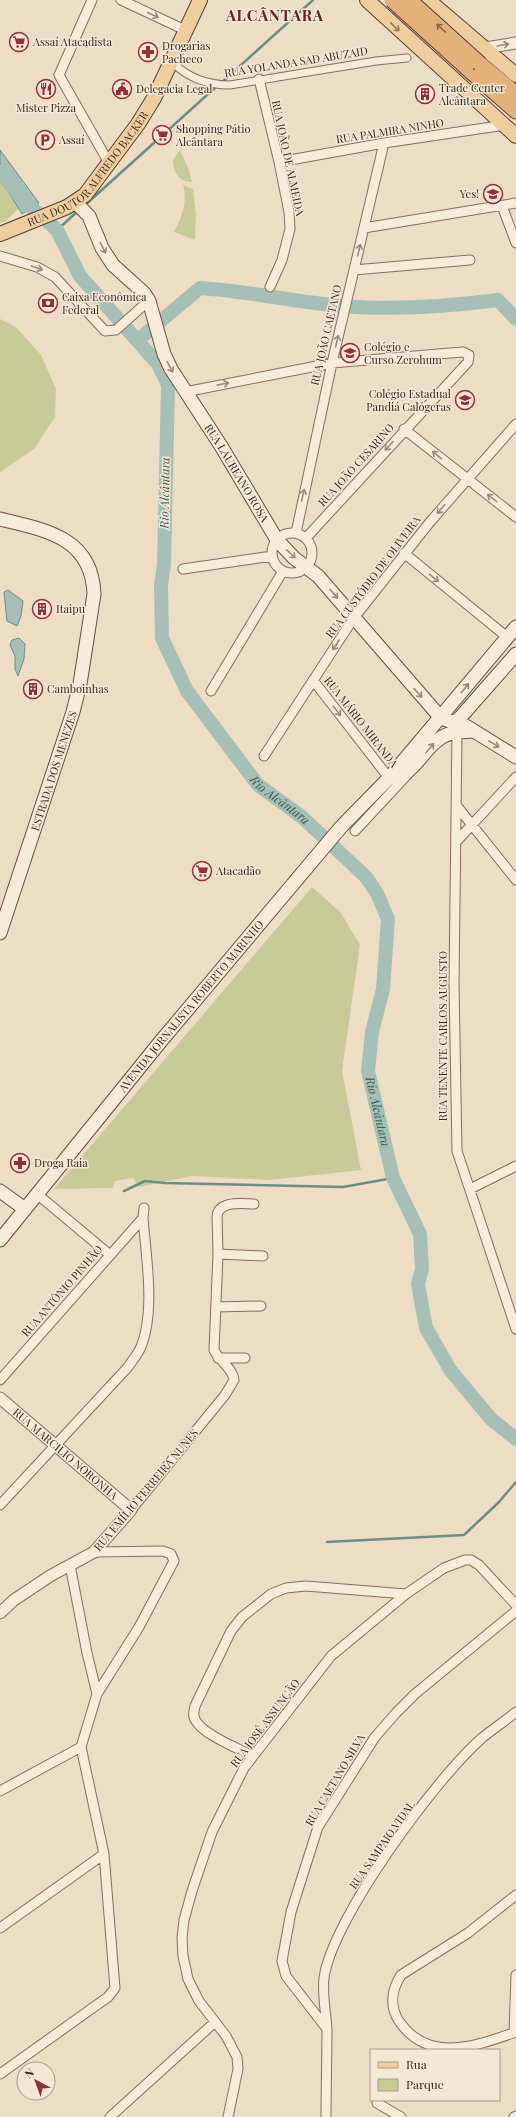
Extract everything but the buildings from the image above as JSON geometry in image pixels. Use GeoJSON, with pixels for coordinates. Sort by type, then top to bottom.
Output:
{"type":"FeatureCollection","features":[{"type":"Feature","properties":{"kind":"highway"},"geometry":{"type":"LineString","coordinates":[[392,0],[473,65],[516,94]]}},
{"type":"Feature","properties":{"kind":"highway"},"geometry":{"type":"LineString","coordinates":[[409,0],[516,111]]}},
{"type":"Feature","properties":{"kind":"main road","name":"RUA DOUTOR ALFREDO BACKER"},"geometry":{"type":"LineString","coordinates":[[6,232],[77,207],[138,124],[172,62],[185,30],[200,0]]}},
{"type":"Feature","properties":{"kind":"main road"},"geometry":{"type":"LineString","coordinates":[[367,0],[422,52],[516,136]]}},
{"type":"Feature","properties":{"kind":"main road"},"geometry":{"type":"LineString","coordinates":[[428,0],[516,75]]}},
{"type":"Feature","properties":{"kind":"main road","name":"RUA LAUREANO ROSA"},"geometry":{"type":"LineString","coordinates":[[77,207],[113,265],[144,293],[149,301],[148,308],[157,330],[164,354],[185,392],[229,460],[277,540],[318,576],[353,619],[441,718]]}},
{"type":"Feature","properties":{"kind":"main road","name":"ESTRADA DOS MENEZES"},"geometry":{"type":"LineString","coordinates":[[0,519],[55,534],[68,541],[81,553],[88,566],[93,581],[94,594],[80,684],[73,712],[0,933]]}},
{"type":"Feature","properties":{"kind":"main road","name":"AVENIDA JORNALISTA ROBERTO MARINHO"},"geometry":{"type":"LineString","coordinates":[[0,1240],[161,1041],[341,827],[389,778],[511,641],[516,627]]}},
{"type":"Feature","properties":{"kind":"main road"},"geometry":{"type":"LineString","coordinates":[[458,726],[516,654]]}},
{"type":"Feature","properties":{"kind":"main road","name":"AVENIDA JORNALISTA ROBERTO MARINHO"},"geometry":{"type":"LineString","coordinates":[[441,718],[473,731],[516,757]]}},
{"type":"Feature","properties":{"kind":"main road","name":"AVENIDA JORNALISTA ROBERTO MARINHO"},"geometry":{"type":"LineString","coordinates":[[389,778],[400,776],[413,768],[437,740],[458,726]]}},
{"type":"Feature","properties":{"kind":"main road"},"geometry":{"type":"LineString","coordinates":[[1,1193],[25,1209]]}},
{"type":"Feature","properties":{"kind":"street"},"geometry":{"type":"LineString","coordinates":[[92,0],[59,75],[110,163]]}},
{"type":"Feature","properties":{"kind":"street"},"geometry":{"type":"LineString","coordinates":[[121,0],[185,30]]}},
{"type":"Feature","properties":{"kind":"street"},"geometry":{"type":"LineString","coordinates":[[422,52],[484,48],[516,43]]}},
{"type":"Feature","properties":{"kind":"street","name":"RUA YOLANDA SAD ABUZAID"},"geometry":{"type":"LineString","coordinates":[[172,62],[188,76],[216,85],[230,85],[376,60],[407,58]]}},
{"type":"Feature","properties":{"kind":"street","name":"RUA JOÃO DE ALMEIDA"},"geometry":{"type":"LineString","coordinates":[[259,80],[279,162],[289,212],[290,229],[282,260],[270,287]]}},
{"type":"Feature","properties":{"kind":"street","name":"RUA PALMIRA NINHO"},"geometry":{"type":"LineString","coordinates":[[279,162],[384,143],[505,125]]}},
{"type":"Feature","properties":{"kind":"street","name":"RUA JOÃO CAETANO"},"geometry":{"type":"LineString","coordinates":[[296,533],[332,363],[384,143]]}},
{"type":"Feature","properties":{"kind":"street"},"geometry":{"type":"LineString","coordinates":[[364,228],[516,203]]}},
{"type":"Feature","properties":{"kind":"street"},"geometry":{"type":"LineString","coordinates":[[502,206],[516,243]]}},
{"type":"Feature","properties":{"kind":"street"},"geometry":{"type":"LineString","coordinates":[[0,256],[47,272],[55,277],[105,331],[116,330],[148,308]]}},
{"type":"Feature","properties":{"kind":"street"},"geometry":{"type":"LineString","coordinates":[[354,270],[470,260]]}},
{"type":"Feature","properties":{"kind":"street","name":"RUA JOÃO CESARINO"},"geometry":{"type":"LineString","coordinates":[[306,538],[404,429],[468,362],[469,355],[463,352],[332,363]]}},
{"type":"Feature","properties":{"kind":"street"},"geometry":{"type":"LineString","coordinates":[[185,392],[332,363]]}},
{"type":"Feature","properties":{"kind":"street","name":"RUA CUSTÓDIO DE OLIVEIRA"},"geometry":{"type":"LineString","coordinates":[[264,756],[353,619],[404,553],[516,424]]}},
{"type":"Feature","properties":{"kind":"street"},"geometry":{"type":"LineString","coordinates":[[404,429],[516,517]]}},
{"type":"Feature","properties":{"kind":"street"},"geometry":{"type":"LineString","coordinates":[[289,533],[296,533],[306,538],[312,551],[312,558],[306,567],[298,572],[283,571],[275,563],[272,556],[277,540],[289,533]]}},
{"type":"Feature","properties":{"kind":"street"},"geometry":{"type":"LineString","coordinates":[[404,553],[511,641]]}},
{"type":"Feature","properties":{"kind":"street"},"geometry":{"type":"LineString","coordinates":[[183,568],[272,556]]}},
{"type":"Feature","properties":{"kind":"street"},"geometry":{"type":"LineString","coordinates":[[211,691],[283,571]]}},
{"type":"Feature","properties":{"kind":"street","name":"RUA MÁRIO MIRANDA"},"geometry":{"type":"LineString","coordinates":[[313,680],[389,778]]}},
{"type":"Feature","properties":{"kind":"street","name":"RUA TENENTE CARLOS AUGUSTO"},"geometry":{"type":"LineString","coordinates":[[458,726],[454,984],[455,1114],[457,1151],[516,1326]]}},
{"type":"Feature","properties":{"kind":"street","name":"AVENIDA JORNALISTA ROBERTO MARINHO"},"geometry":{"type":"LineString","coordinates":[[355,831],[413,768]]}},
{"type":"Feature","properties":{"kind":"street"},"geometry":{"type":"LineString","coordinates":[[456,842],[473,826],[516,777]]}},
{"type":"Feature","properties":{"kind":"street"},"geometry":{"type":"LineString","coordinates":[[456,805],[516,880]]}},
{"type":"Feature","properties":{"kind":"street"},"geometry":{"type":"LineString","coordinates":[[470,1189],[516,1166]]}},
{"type":"Feature","properties":{"kind":"street"},"geometry":{"type":"LineString","coordinates":[[37,1194],[110,1255]]}},
{"type":"Feature","properties":{"kind":"street"},"geometry":{"type":"LineString","coordinates":[[245,1358],[218,1358],[214,1350],[218,1254],[216,1216],[219,1209],[229,1204],[254,1204]]}},
{"type":"Feature","properties":{"kind":"street"},"geometry":{"type":"LineString","coordinates":[[0,1505],[128,1367],[140,1349],[146,1330],[149,1311],[143,1218],[144,1208]]}},
{"type":"Feature","properties":{"kind":"street","name":"RUA ANTÔNIO PINHÃO"},"geometry":{"type":"LineString","coordinates":[[0,1380],[143,1218]]}},
{"type":"Feature","properties":{"kind":"street"},"geometry":{"type":"LineString","coordinates":[[218,1254],[263,1256]]}},
{"type":"Feature","properties":{"kind":"street"},"geometry":{"type":"LineString","coordinates":[[216,1306],[261,1306]]}},
{"type":"Feature","properties":{"kind":"street","name":"RUA EMÍLIO FERREIRA NUNES"},"geometry":{"type":"LineString","coordinates":[[0,1613],[14,1600],[70,1565],[94,1552],[131,1510],[232,1385],[234,1376],[218,1358]]}},
{"type":"Feature","properties":{"kind":"street","name":"RUA MARCILIO NORONHA"},"geometry":{"type":"LineString","coordinates":[[0,1398],[131,1510]]}},
{"type":"Feature","properties":{"kind":"street"},"geometry":{"type":"LineString","coordinates":[[0,2074],[108,1997],[115,1988],[104,1854],[80,1747],[97,1694],[139,1627],[174,1561],[171,1554],[163,1551],[94,1552]]}},
{"type":"Feature","properties":{"kind":"street","name":"RUA JOSÉ ASSUNÇÃO"},"geometry":{"type":"LineString","coordinates":[[228,2117],[238,2069],[237,2057],[226,2036],[199,2001],[188,1979],[183,1956],[184,1920],[212,1832],[244,1768],[331,1656],[406,1594],[444,1568],[465,1560],[471,1560],[479,1565],[516,1605]]}},
{"type":"Feature","properties":{"kind":"street"},"geometry":{"type":"LineString","coordinates":[[70,1565],[87,1653],[97,1694]]}},
{"type":"Feature","properties":{"kind":"street"},"geometry":{"type":"LineString","coordinates":[[252,1756],[199,1726],[193,1716],[195,1706],[231,1631],[242,1617],[271,1594],[286,1588],[306,1586],[406,1594]]}},
{"type":"Feature","properties":{"kind":"street","name":"RUA CAETANO SILVA"},"geometry":{"type":"LineString","coordinates":[[327,2030],[286,1976],[282,1962],[291,1912],[318,1827],[375,1737],[396,1713],[415,1694],[516,1611]]}},
{"type":"Feature","properties":{"kind":"street","name":"RUA SAMPAIO VIDAL"},"geometry":{"type":"LineString","coordinates":[[326,2117],[327,2030],[324,1978],[343,1926],[377,1869],[420,1810],[458,1763],[482,1738],[516,1712]]}},
{"type":"Feature","properties":{"kind":"street"},"geometry":{"type":"LineString","coordinates":[[0,1791],[80,1747]]}},
{"type":"Feature","properties":{"kind":"street"},"geometry":{"type":"LineString","coordinates":[[0,1928],[104,1854]]}},
{"type":"Feature","properties":{"kind":"street"},"geometry":{"type":"LineString","coordinates":[[516,1895],[468,1934],[401,1975],[394,1986],[392,1999],[395,2015],[404,2028],[416,2040],[437,2048],[467,2047],[515,2032],[516,1975]]}},
{"type":"Feature","properties":{"kind":"street"},"geometry":{"type":"LineString","coordinates":[[110,2117],[215,2022]]}},
{"type":"Feature","properties":{"kind":"street"},"geometry":{"type":"LineString","coordinates":[[377,2103],[401,2117]]}},
{"type":"Feature","properties":{"kind":"green space"},"geometry":{"type":"Polygon","coordinates":[[[180,150],[189,170],[192,182],[187,182],[180,178],[174,168],[173,160],[180,150]]]}},
{"type":"Feature","properties":{"kind":"green space"},"geometry":{"type":"Polygon","coordinates":[[[0,179],[18,209],[5,222],[0,223],[0,179]]]}},
{"type":"Feature","properties":{"kind":"green space"},"geometry":{"type":"Polygon","coordinates":[[[183,185],[193,189],[196,215],[195,240],[174,232],[183,209],[185,197],[183,185]]]}},
{"type":"Feature","properties":{"kind":"green space"},"geometry":{"type":"Polygon","coordinates":[[[0,319],[16,327],[41,355],[56,389],[55,417],[34,449],[0,472],[0,319]]]}},
{"type":"Feature","properties":{"kind":"green space"},"geometry":{"type":"Polygon","coordinates":[[[312,887],[341,913],[360,945],[342,1071],[361,1170],[270,1180],[192,1176],[139,1187],[133,1178],[115,1181],[113,1188],[54,1189],[312,887]]]}},
{"type":"Feature","properties":{"kind":"shaded area"},"geometry":{"type":"Polygon","coordinates":[[[0,150],[39,203],[22,214],[0,179],[0,150]]]}},
{"type":"Feature","properties":{"kind":"shaded area"},"geometry":{"type":"Polygon","coordinates":[[[8,590],[23,601],[21,616],[17,626],[7,621],[4,592],[8,590]]]}},
{"type":"Feature","properties":{"kind":"shaded area"},"geometry":{"type":"Polygon","coordinates":[[[19,638],[25,644],[24,659],[18,676],[15,669],[15,656],[10,645],[12,640],[19,638]]]}},
{"type":"Feature","properties":{"kind":"waterway"},"geometry":{"type":"LineString","coordinates":[[221,83],[313,0]]}},
{"type":"Feature","properties":{"kind":"waterway"},"geometry":{"type":"LineString","coordinates":[[84,206],[217,86]]}},
{"type":"Feature","properties":{"kind":"waterway","name":"Rio Alcântara"},"geometry":{"type":"LineString","coordinates":[[0,172],[24,201],[57,230],[80,276],[158,364],[168,385],[164,564],[161,585],[162,638],[187,691],[258,785],[302,817],[366,877],[377,893],[388,919],[383,989],[372,1032],[368,1071],[393,1178],[420,1234],[422,1269],[418,1284],[426,1328],[451,1371],[491,1419],[516,1439]]}},
{"type":"Feature","properties":{"kind":"waterway"},"geometry":{"type":"LineString","coordinates":[[57,230],[79,210]]}},
{"type":"Feature","properties":{"kind":"waterway"},"geometry":{"type":"LineString","coordinates":[[138,340],[200,288],[233,291],[331,305],[373,308],[457,305],[498,300],[516,319]]}},
{"type":"Feature","properties":{"kind":"waterway"},"geometry":{"type":"LineString","coordinates":[[124,1191],[145,1181],[165,1183],[343,1187],[393,1178]]}},
{"type":"Feature","properties":{"kind":"waterway"},"geometry":{"type":"LineString","coordinates":[[327,1542],[464,1535],[499,1502],[516,1482]]}},
{"type":"Feature","properties":{"kind":"place","name":"Assaí Atacadista"},"geometry":{"type":"Point","coordinates":[19,42]}},
{"type":"Feature","properties":{"kind":"place","name":"Drogarias Pacheco"},"geometry":{"type":"Point","coordinates":[148,52]}},
{"type":"Feature","properties":{"kind":"place","name":"Mister Pizza"},"geometry":{"type":"Point","coordinates":[46,89]}},
{"type":"Feature","properties":{"kind":"place","name":"Delegacia Legal"},"geometry":{"type":"Point","coordinates":[122,89]}},
{"type":"Feature","properties":{"kind":"place","name":"Trade Center Alcântara"},"geometry":{"type":"Point","coordinates":[425,94]}},
{"type":"Feature","properties":{"kind":"place","name":"Shopping Pátio Alcântara"},"geometry":{"type":"Point","coordinates":[162,135]}},
{"type":"Feature","properties":{"kind":"place","name":"Assaí"},"geometry":{"type":"Point","coordinates":[45,140]}},
{"type":"Feature","properties":{"kind":"place","name":"Yes!"},"geometry":{"type":"Point","coordinates":[493,194]}},
{"type":"Feature","properties":{"kind":"place","name":"Caixa Econômica Federal"},"geometry":{"type":"Point","coordinates":[48,303]}},
{"type":"Feature","properties":{"kind":"place","name":"Colégio e Curso Zerohum"},"geometry":{"type":"Point","coordinates":[350,353]}},
{"type":"Feature","properties":{"kind":"place","name":"Colégio Estadual Pandiá Calógeras"},"geometry":{"type":"Point","coordinates":[465,400]}},
{"type":"Feature","properties":{"kind":"place","name":"Itaipu"},"geometry":{"type":"Point","coordinates":[42,609]}},
{"type":"Feature","properties":{"kind":"place","name":"Camboinhas"},"geometry":{"type":"Point","coordinates":[33,689]}},
{"type":"Feature","properties":{"kind":"place","name":"Atacadão"},"geometry":{"type":"Point","coordinates":[202,871]}},
{"type":"Feature","properties":{"kind":"place","name":"Droga Raia"},"geometry":{"type":"Point","coordinates":[20,1163]}},
{"type":"Feature","properties":{"kind":"district","name":"ALCÂNTARA"},"geometry":{"type":"Point","coordinates":[275,16]}}]}
